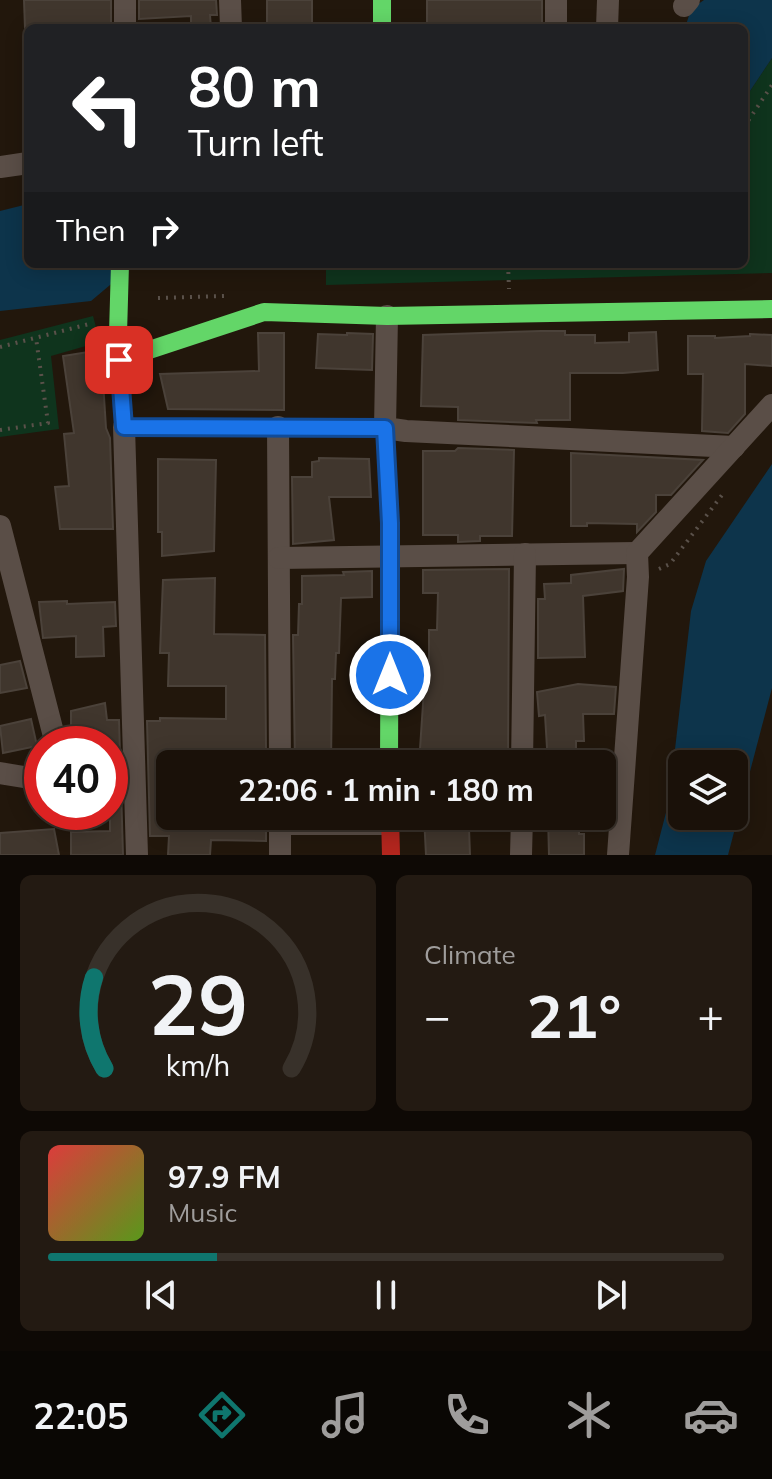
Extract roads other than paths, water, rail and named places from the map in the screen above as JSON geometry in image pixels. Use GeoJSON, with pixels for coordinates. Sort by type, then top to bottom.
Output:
{"type":"FeatureCollection","features":[{"type":"Feature","properties":{"kind":"street"},"geometry":{"type":"LineString","coordinates":[[125,0],[125,24]]}},
{"type":"Feature","properties":{"kind":"street"},"geometry":{"type":"LineString","coordinates":[[230,0],[231,24]]}},
{"type":"Feature","properties":{"kind":"street"},"geometry":{"type":"LineString","coordinates":[[382,0],[382,24]]}},
{"type":"Feature","properties":{"kind":"street"},"geometry":{"type":"LineString","coordinates":[[556,0],[556,24]]}},
{"type":"Feature","properties":{"kind":"street"},"geometry":{"type":"LineString","coordinates":[[607,24],[608,0]]}},
{"type":"Feature","properties":{"kind":"street"},"geometry":{"type":"LineString","coordinates":[[0,167],[24,164]]}},
{"type":"Feature","properties":{"kind":"street"},"geometry":{"type":"LineString","coordinates":[[120,268],[119,360],[124,427],[137,855]]}},
{"type":"Feature","properties":{"kind":"street"},"geometry":{"type":"LineString","coordinates":[[119,360],[264,312],[387,316],[772,309]]}},
{"type":"Feature","properties":{"kind":"street"},"geometry":{"type":"LineString","coordinates":[[387,316],[385,428],[390,556],[389,750]]}},
{"type":"Feature","properties":{"kind":"street"},"geometry":{"type":"LineString","coordinates":[[618,855],[638,577],[637,553],[772,405]]}},
{"type":"Feature","properties":{"kind":"street"},"geometry":{"type":"LineString","coordinates":[[124,427],[385,428],[734,447]]}},
{"type":"Feature","properties":{"kind":"street"},"geometry":{"type":"LineString","coordinates":[[278,427],[280,750]]}},
{"type":"Feature","properties":{"kind":"street"},"geometry":{"type":"LineString","coordinates":[[0,526],[51,726]]}},
{"type":"Feature","properties":{"kind":"street"},"geometry":{"type":"LineString","coordinates":[[279,558],[637,553]]}},
{"type":"Feature","properties":{"kind":"street"},"geometry":{"type":"LineString","coordinates":[[522,750],[525,554]]}},
{"type":"Feature","properties":{"kind":"street"},"geometry":{"type":"LineString","coordinates":[[0,773],[24,777]]}},
{"type":"Feature","properties":{"kind":"street"},"geometry":{"type":"LineString","coordinates":[[280,830],[280,855]]}},
{"type":"Feature","properties":{"kind":"street"},"geometry":{"type":"LineString","coordinates":[[390,830],[391,855]]}},
{"type":"Feature","properties":{"kind":"street"},"geometry":{"type":"LineString","coordinates":[[521,855],[522,830]]}},
{"type":"Feature","properties":{"kind":"water"},"geometry":{"type":"Polygon","coordinates":[[[704,0],[772,0],[772,58],[748,94],[748,24],[686,24],[691,9],[704,0]]]}},
{"type":"Feature","properties":{"kind":"water"},"geometry":{"type":"Polygon","coordinates":[[[24,205],[24,268],[130,268],[91,301],[0,311],[0,211],[24,205]]]}},
{"type":"Feature","properties":{"kind":"water"},"geometry":{"type":"Polygon","coordinates":[[[772,464],[772,688],[748,779],[748,750],[675,750],[691,611],[706,561],[772,464]]]}},
{"type":"Feature","properties":{"kind":"water"},"geometry":{"type":"Polygon","coordinates":[[[668,805],[668,830],[735,830],[728,855],[655,855],[668,805]]]}}]}
